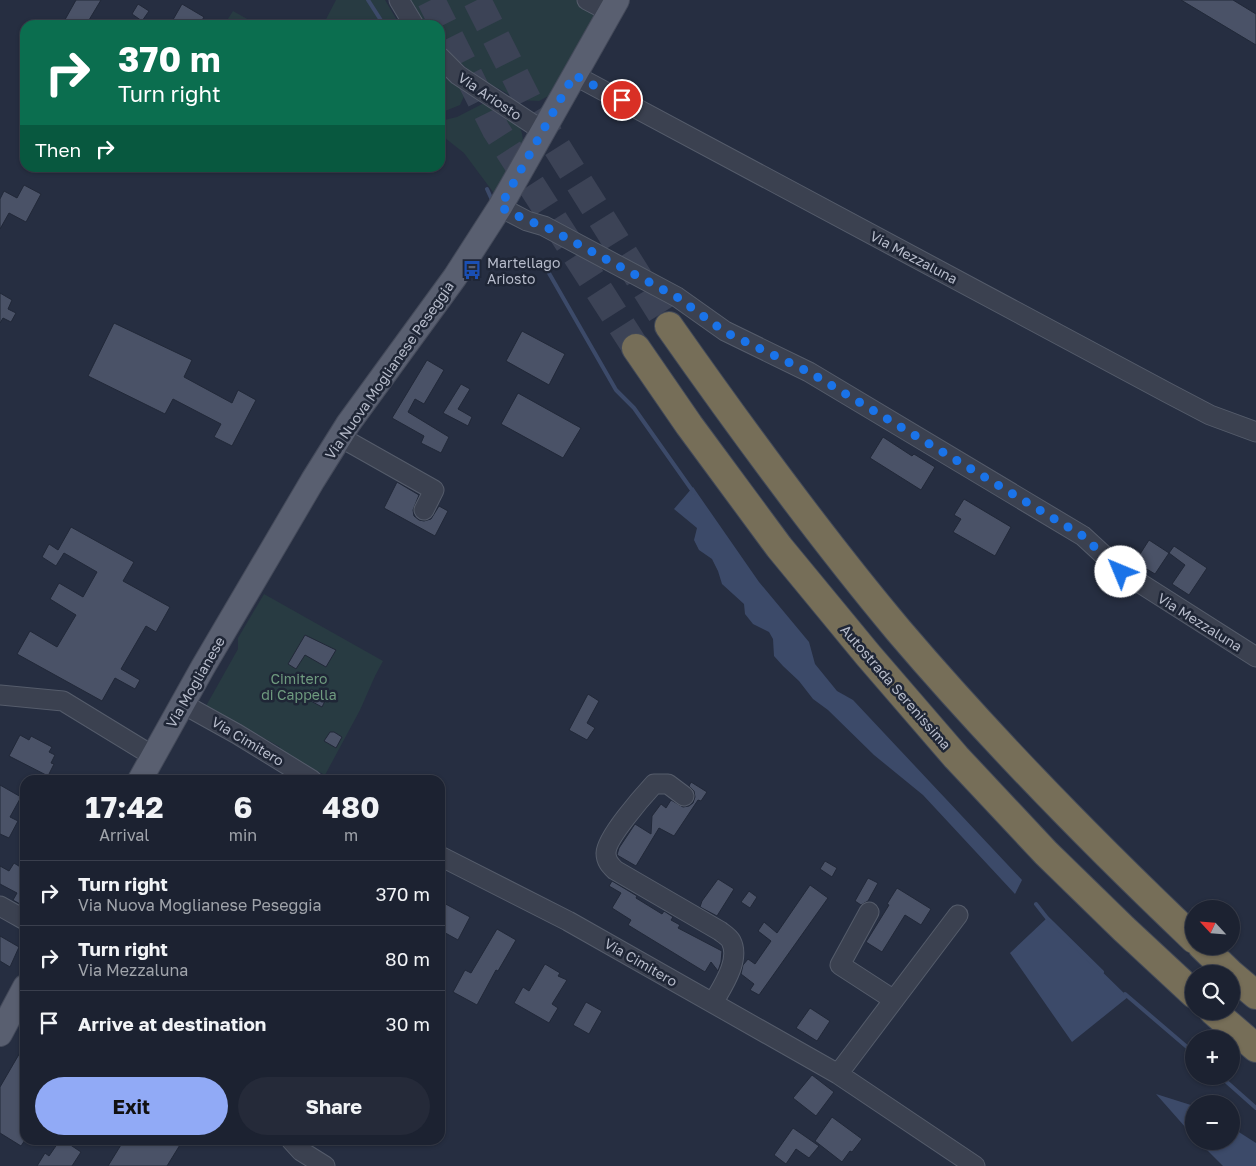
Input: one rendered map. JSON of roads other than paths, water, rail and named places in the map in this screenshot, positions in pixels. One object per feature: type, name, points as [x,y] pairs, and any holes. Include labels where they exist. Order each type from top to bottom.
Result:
[{"type":"highway","points":[[669,326],[814,525],[900,631],[989,732],[1073,821],[1185,930]]},
{"type":"highway","name":"Autostrada Serenissima","points":[[636,348],[689,425],[779,547],[874,662],[956,757],[1046,853],[1185,986]]},
{"type":"highway","points":[[1211,955],[1222,965]]},
{"type":"highway","points":[[1240,982],[1256,995]]},
{"type":"highway","points":[[1223,1020],[1256,1048]]},
{"type":"main road","name":"Via Nuova Moglianese Peseggia","points":[[252,585],[340,436],[455,277],[500,207],[614,6]]},
{"type":"main road","name":"Via Moglianese","points":[[143,775],[252,585]]},
{"type":"main road","points":[[0,1034],[20,996]]},
{"type":"street","points":[[399,0],[411,20]]},
{"type":"street","points":[[587,0],[614,6]]},
{"type":"street","name":"Via Ariosto","points":[[445,62],[458,75],[542,131]]},
{"type":"street","name":"Via Mezzaluna","points":[[574,75],[1210,415],[1256,432]]},
{"type":"street","name":"Via Mezzaluna","points":[[500,207],[528,221],[544,226],[677,297],[725,332],[809,372],[1083,536],[1121,572],[1256,657]]},
{"type":"street","points":[[340,436],[434,490],[424,510]]},
{"type":"street","points":[[0,695],[63,701],[153,756]]},
{"type":"street","name":"Via Cimitero","points":[[183,704],[304,775]]},
{"type":"street","points":[[684,796],[668,784],[654,784],[610,838],[606,852],[607,860],[614,870],[720,931],[731,940],[733,947],[730,973],[713,1003]]},
{"type":"street","name":"Via Cimitero","points":[[445,859],[568,921],[838,1074],[975,1166]]},
{"type":"street","points":[[0,906],[20,917]]},
{"type":"street","points":[[869,912],[840,964],[894,1000]]},
{"type":"street","points":[[838,1074],[958,915]]},
{"type":"street","points":[[296,1145],[301,1151],[325,1166]]},
{"type":"water","points":[[693,487],[759,582],[809,642],[815,664],[837,691],[853,700],[1022,880],[1015,894],[923,795],[874,755],[828,710],[813,699],[799,681],[774,656],[773,639],[769,632],[753,624],[745,614],[744,604],[722,584],[712,559],[699,550],[694,540],[697,528],[674,509]]},
{"type":"water","points":[[1047,918],[1128,997],[1072,1042],[1010,953]]},
{"type":"water","points":[[1156,1094],[1185,1103],[1185,1127]]},
{"type":"water","points":[[1240,1133],[1256,1143],[1256,1166],[1223,1166],[1207,1150],[1240,1150]]},
{"type":"waterway","points":[[368,0],[381,20]]},
{"type":"waterway","points":[[487,189],[492,200]]},
{"type":"waterway","points":[[542,261],[616,390],[634,408],[694,493]]},
{"type":"waterway","points":[[1036,904],[1047,918],[1102,972]]},
{"type":"waterway","points":[[1125,994],[1185,1045]]},
{"type":"waterway","points":[[1230,1085],[1256,1108]]},
{"type":"tunnel","points":[[431,0],[441,20]]},
{"type":"tunnel","points":[[477,0],[528,101],[669,326]]},
{"type":"tunnel","points":[[445,28],[496,130],[636,348]]},
{"type":"place","name":"Martellago Ariosto","points":[[472,270]]},
{"type":"park label","name":"Cimitero di Cappella","points":[[299,686]]}]
